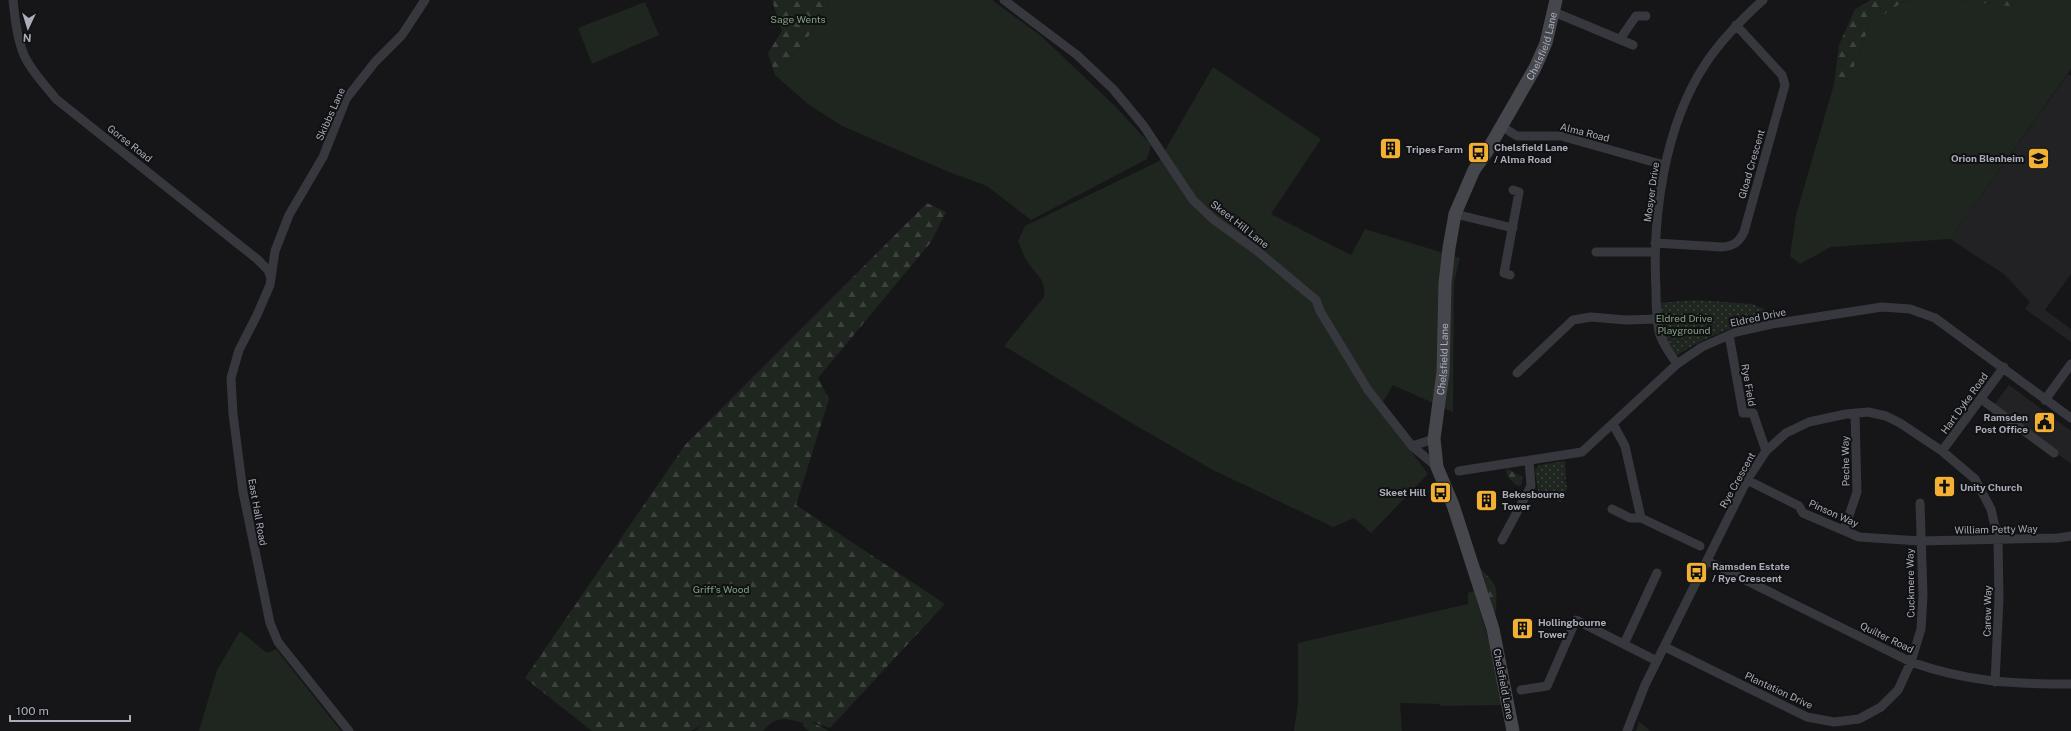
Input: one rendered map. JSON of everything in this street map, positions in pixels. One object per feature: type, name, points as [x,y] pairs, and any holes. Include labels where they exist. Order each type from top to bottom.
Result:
[{"type":"street","name":"Gorse Road","points":[[13,0],[15,24],[24,56],[35,73],[56,99],[260,262],[268,270],[271,278]]},
{"type":"street","name":"Skibbs Lane","points":[[271,278],[275,251],[289,215],[323,156],[346,99],[375,62],[402,35],[425,0]]},
{"type":"street","name":"Skeet Hill Lane","points":[[1004,0],[1077,55],[1113,89],[1147,131],[1193,200],[1213,219],[1256,250],[1316,300],[1320,311],[1368,390],[1412,446],[1437,467]]},
{"type":"street","name":"Mosyer Drive","points":[[1678,364],[1666,348],[1660,335],[1657,319],[1655,248],[1664,165],[1686,100],[1706,64],[1736,25],[1763,0]]},
{"type":"street","points":[[1555,6],[1633,45]]},
{"type":"street","name":"Chelsfield Lane","points":[[1513,731],[1492,628],[1455,512],[1437,467],[1434,439],[1443,372],[1445,284],[1455,214],[1474,170],[1535,68],[1546,44],[1555,6]]},
{"type":"street","points":[[1620,39],[1636,16],[1646,16]]},
{"type":"street","name":"Gload Crescent","points":[[1655,248],[1732,246],[1740,240],[1744,232],[1785,85],[1782,75],[1736,25]]},
{"type":"street","name":"Alma Road","points":[[1501,126],[1517,136],[1561,136],[1664,165]]},
{"type":"street","points":[[1510,275],[1504,273],[1519,192],[1513,190]]},
{"type":"street","points":[[1455,214],[1513,228]]},
{"type":"street","points":[[1596,252],[1655,248]]},
{"type":"street","points":[[260,262],[275,251]]},
{"type":"street","name":"East Hall Road","points":[[271,278],[257,315],[239,350],[231,378],[233,414],[242,492],[270,623],[278,642],[349,731]]},
{"type":"street","name":"Eldred Drive","points":[[1459,470],[1582,452],[1678,364],[1702,347],[1729,335],[1772,324],[1882,307],[1910,309],[1936,318],[2071,418]]},
{"type":"street","points":[[1517,373],[1573,320],[1591,317],[1626,320],[1657,319]]},
{"type":"street","name":"Rye Field","points":[[1729,335],[1742,413],[1753,413],[1766,451]]},
{"type":"street","points":[[2045,400],[2071,364]]},
{"type":"street","name":"Hart Dyke Road","points":[[1942,452],[2004,367]]},
{"type":"street","points":[[1981,399],[2054,453]]},
{"type":"street","name":"Rye Crescent","points":[[1627,731],[1640,697],[1657,661],[1747,480],[1766,451],[1782,436],[1804,424],[1855,413],[1874,413],[1894,420],[1942,452],[1975,479],[1991,509],[1998,540]]},
{"type":"street","name":"Peche Way","points":[[1844,530],[1857,492],[1855,413]]},
{"type":"street","points":[[1613,424],[1625,446],[1641,518]]},
{"type":"street","points":[[1412,446],[1434,439]]},
{"type":"street","points":[[1502,540],[1530,486],[1529,460]]},
{"type":"street","name":"Pinson Way","points":[[1747,480],[1799,506],[1803,513],[1859,536],[1920,541]]},
{"type":"street","name":"Cuckmere Way","points":[[1911,662],[1921,629],[1923,595],[1920,541],[1920,503]]},
{"type":"street","points":[[1612,510],[1630,518],[1641,518],[1700,546]]},
{"type":"street","name":"William Petty Way","points":[[1920,541],[1998,540],[2058,538],[2071,536]]},
{"type":"street","name":"Carew Way","points":[[1995,682],[1999,599],[1998,540]]},
{"type":"street","name":"Quilter Road","points":[[1707,561],[1911,662],[1960,677],[1995,682],[2071,684]]},
{"type":"street","points":[[1624,644],[1657,574]]},
{"type":"street","points":[[1521,690],[1547,686],[1576,620],[1657,661]]},
{"type":"street","name":"Plantation Drive","points":[[1664,647],[1807,717],[1834,722],[1859,719],[1881,707],[1898,690],[1911,662]]},
{"type":"shaded area","name":"Orion Blenheim","points":[[2068,74],[2071,76],[2071,274],[2045,310],[2071,329],[2071,342],[2025,309],[2030,302],[2004,274],[1950,239]]},
{"type":"shaded area","points":[[2009,385],[2071,431],[2071,464],[1993,406]]},
{"type":"green space","name":"Sage Wents","points":[[772,0],[829,0],[812,31],[791,58],[775,75],[768,53],[782,31]]},
{"type":"green space","points":[[829,0],[992,0],[1040,35],[1115,106],[1151,145],[1147,159],[1031,220],[987,186],[949,172],[842,126],[808,104],[775,75],[791,58],[812,31]]},
{"type":"green space","points":[[1871,0],[1910,0],[1904,1],[1870,24],[1849,79],[1834,84],[1839,45],[1855,9]]},
{"type":"green space","points":[[1957,0],[2002,5],[2026,4],[2029,0],[2071,0],[2071,69],[1950,239],[1831,247],[1800,264],[1790,256],[1796,215],[1834,84],[1849,79],[1870,24],[1904,1]]},
{"type":"green space","points":[[1957,0],[2029,0],[2026,4],[2018,7]]},
{"type":"green space","points":[[645,2],[659,35],[592,64],[578,28]]},
{"type":"green space","points":[[1213,67],[1321,139],[1271,214],[1351,255],[1365,229],[1460,258],[1454,283],[1453,412],[1393,385],[1383,402],[1381,411],[1428,474],[1371,533],[1354,518],[1333,527],[1213,470],[1128,421],[1004,346],[1044,297],[1042,281],[1030,266],[1018,241],[1025,226],[1159,161]]},
{"type":"green space","name":"Griff's Wood","points":[[927,203],[946,212],[931,242],[818,378],[829,399],[796,505],[945,604],[830,728],[810,721],[829,731],[809,731],[803,726],[803,723],[786,719],[772,723],[763,731],[695,731],[702,725],[691,731],[592,731],[525,678],[685,445]]},
{"type":"green space","name":"Eldred Drive Playground","points":[[1696,300],[1752,304],[1764,309],[1767,318],[1720,333],[1698,343],[1676,356],[1661,331],[1658,303]]},
{"type":"green space","points":[[1565,461],[1566,479],[1563,481],[1566,481],[1567,489],[1561,502],[1538,491],[1535,470],[1539,465]]},
{"type":"green space","points":[[1508,469],[1523,477],[1521,485],[1518,486],[1510,480],[1506,471]]},
{"type":"green space","points":[[1479,567],[1494,584],[1497,597],[1495,622]]},
{"type":"green space","points":[[1474,591],[1494,659],[1502,705],[1441,706],[1440,704],[1400,703],[1402,731],[1294,731],[1298,703],[1298,643],[1468,604],[1468,593]]},
{"type":"green space","points":[[240,631],[267,653],[276,649],[341,731],[199,731],[217,670]]},
{"type":"green space","points":[[1639,721],[1650,731],[1636,731]]},
{"type":"place","name":"Tripes Farm","points":[[1390,149]]},
{"type":"place","name":"Chelsfield Lane / Alma Road","points":[[1478,153]]},
{"type":"place","name":"Orion Blenheim","points":[[2039,158]]},
{"type":"place","name":"Ramsden Post Office","points":[[2044,423]]},
{"type":"place","name":"Unity Church","points":[[1944,487]]},
{"type":"place","name":"Skeet Hill","points":[[1441,492]]},
{"type":"place","name":"Bekesbourne Tower","points":[[1487,500]]},
{"type":"place","name":"Ramsden Estate / Rye Crescent","points":[[1697,572]]},
{"type":"place","name":"Hollingbourne Tower","points":[[1522,628]]}]
